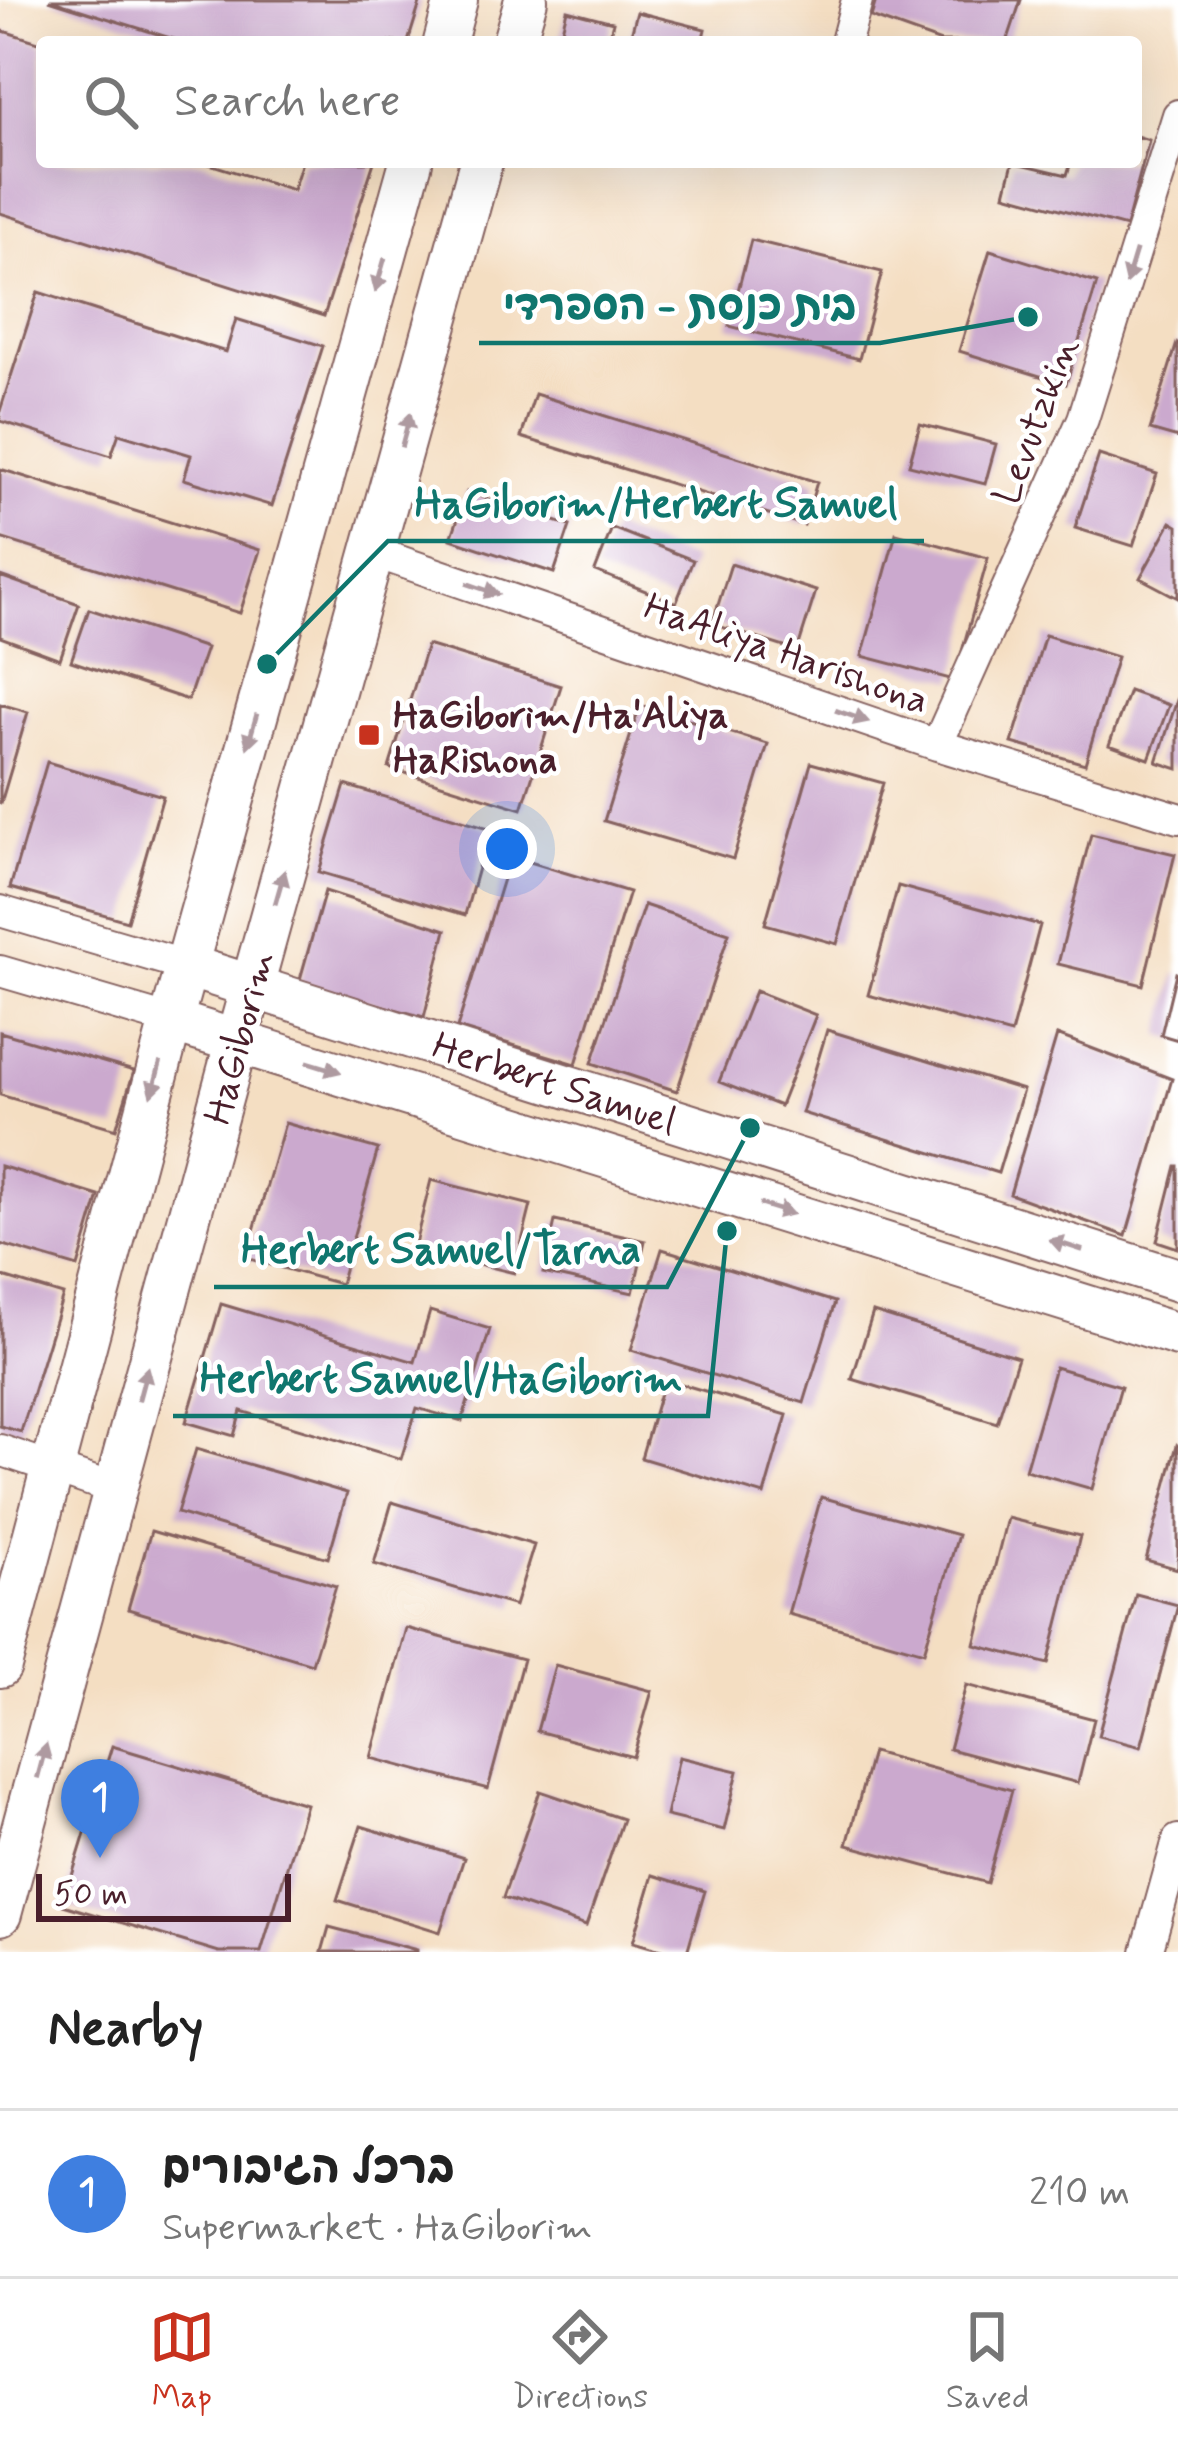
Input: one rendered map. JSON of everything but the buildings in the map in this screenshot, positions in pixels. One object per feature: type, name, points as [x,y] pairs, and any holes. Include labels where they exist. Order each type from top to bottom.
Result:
[{"type":"street","points":[[447,36],[456,0]]},
{"type":"street","points":[[516,36],[526,0]]},
{"type":"street","points":[[848,36],[857,0]]},
{"type":"street","name":"Levutzkin","points":[[937,745],[1083,419],[1178,115]]},
{"type":"street","name":"HaGiborim","points":[[0,1666],[187,966],[409,168]]},
{"type":"street","name":"HaGiborim","points":[[0,1914],[479,168]]},
{"type":"street","name":"HaAliya Harishona","points":[[373,552],[937,745],[1178,818]]},
{"type":"street","name":"Herbert Samuel","points":[[0,911],[252,986],[1178,1280]]},
{"type":"street","name":"Herbert Samuel","points":[[0,971],[237,1040],[1178,1335]]},
{"type":"street","points":[[0,1450],[115,1489]]},
{"type":"street","points":[[1147,1952],[1178,1840]]},
{"type":"place","name":"בית כנסת - הספרדי","points":[[1028,317]]},
{"type":"place","name":"HaGiborim/Herbert Samuel","points":[[267,664]]},
{"type":"place","name":"HaGiborim/Ha'Aliya HaRishona","points":[[369,735]]},
{"type":"place","name":"Herbert Samuel/Tarna","points":[[750,1128]]},
{"type":"place","name":"Herbert Samuel/HaGiborim","points":[[727,1231]]},
{"type":"place","name":"ברכל הגיבורים","points":[[100,1858]]}]
